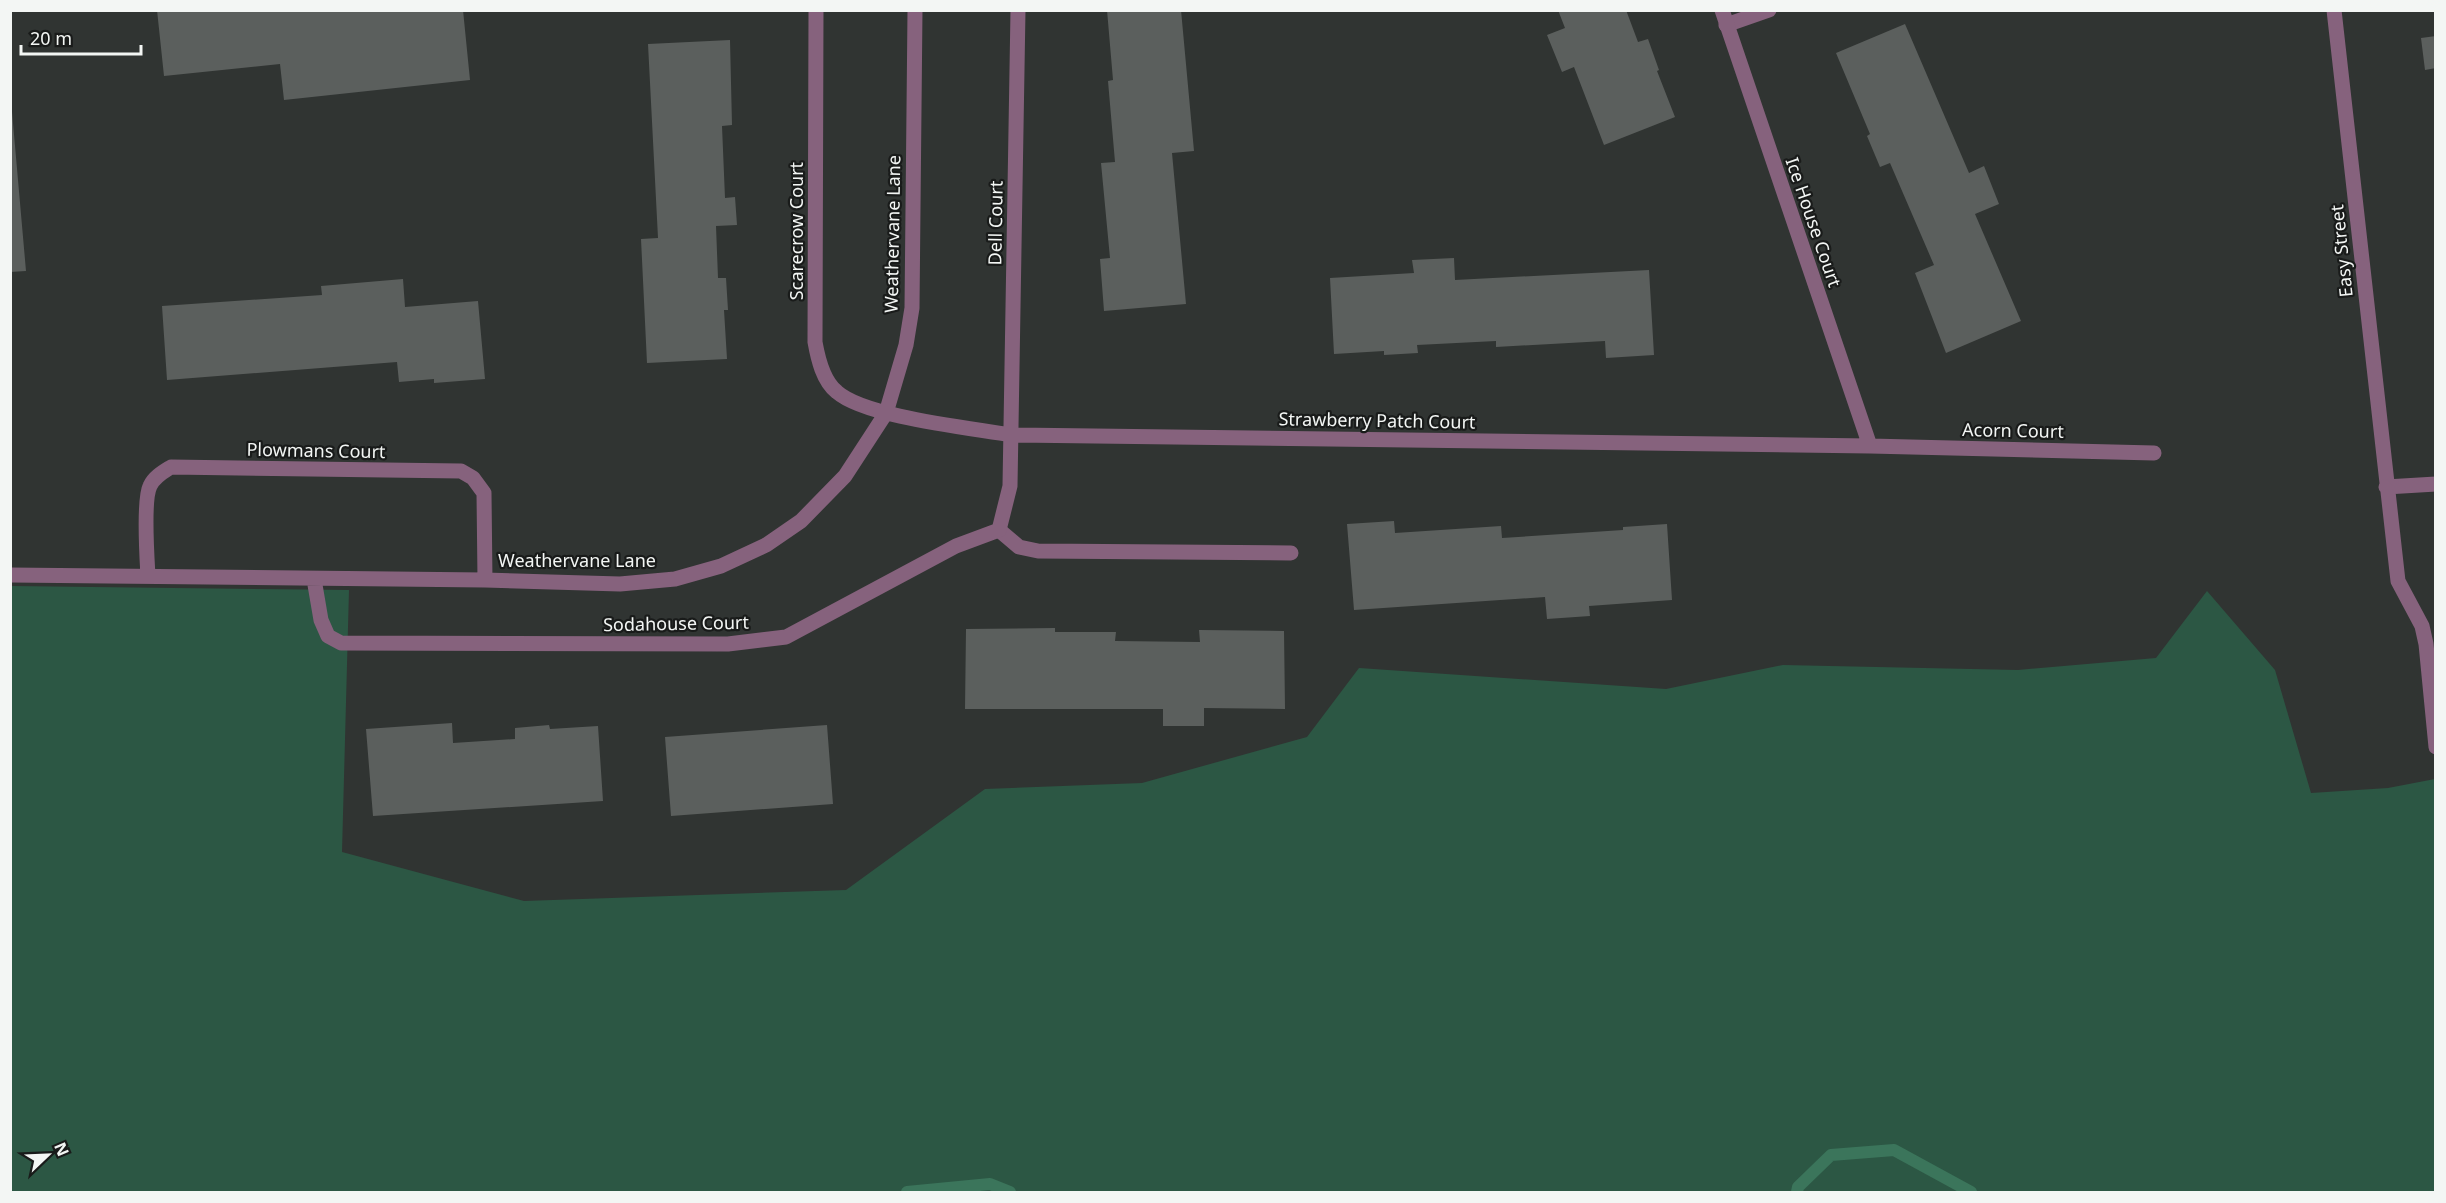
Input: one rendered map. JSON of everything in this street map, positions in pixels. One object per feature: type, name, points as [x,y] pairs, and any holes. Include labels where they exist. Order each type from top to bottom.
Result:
[{"type":"street","name":"Scarecrow Court","points":[[816,10],[815,342],[819,366],[836,392],[857,404],[886,413]]},
{"type":"street","name":"Weathervane Lane","points":[[10,575],[485,580],[620,584],[675,579],[722,566],[766,545],[801,521],[845,476],[886,413],[906,345],[912,308],[915,10]]},
{"type":"street","name":"Dell Court","points":[[1011,435],[1017,10]]},
{"type":"street","points":[[1724,17],[1769,10]]},
{"type":"street","name":"Easy Street","points":[[2334,10],[2398,581],[2422,626],[2426,644],[2436,747]]},
{"type":"street","name":"Ice House Court","points":[[1724,17],[1870,446]]},
{"type":"street","name":"Strawberry Patch Court","points":[[886,413],[1011,435],[1870,446]]},
{"type":"street","points":[[1011,435],[1010,486],[999,530],[1018,547],[1038,551],[1291,553]]},
{"type":"street","name":"Acorn Court","points":[[1870,446],[2154,453]]},
{"type":"street","name":"Plowmans Court","points":[[148,576],[146,536],[149,487],[156,477],[171,467],[461,471],[473,478],[484,493],[485,580]]},
{"type":"street","points":[[2386,487],[2436,484]]},
{"type":"street","name":"Sodahouse Court","points":[[314,579],[321,620],[328,636],[341,643],[728,644],[786,637],[956,546],[999,530]]},
{"type":"green space","points":[[11,586],[349,590],[342,852],[524,901],[846,890],[985,789],[1142,783],[1307,737],[1359,668],[1666,689],[1783,665],[2018,670],[2156,658],[2207,591],[2275,670],[2311,793],[2388,788],[2435,779],[2435,1192],[11,1192]]},
{"type":"building","points":[[157,10],[463,10],[470,80],[284,100],[280,64],[164,76]]},
{"type":"building","points":[[1107,10],[1181,10],[1194,151],[1172,153],[1186,304],[1104,311],[1100,259],[1110,258],[1101,163],[1115,162],[1108,81],[1113,80]]},
{"type":"building","points":[[1558,10],[1626,10],[1638,42],[1648,39],[1659,70],[1657,71],[1675,117],[1604,145],[1574,67],[1562,72],[1547,35],[1565,28]]},
{"type":"building","points":[[1905,24],[1969,173],[1984,166],[1999,204],[1975,214],[2021,321],[1946,353],[1915,273],[1934,265],[1890,163],[1880,167],[1867,136],[1870,134],[1836,53]]},
{"type":"building","points":[[2436,36],[2436,68],[2425,70],[2421,38]]},
{"type":"building","points":[[730,40],[732,125],[722,126],[725,198],[735,197],[737,225],[716,226],[718,278],[726,278],[728,310],[724,310],[727,359],[647,363],[641,239],[658,238],[648,44]]},
{"type":"building","points":[[10,89],[26,271],[10,272]]},
{"type":"building","points":[[1454,258],[1455,280],[1649,270],[1654,355],[1606,358],[1605,341],[1496,347],[1496,341],[1417,345],[1418,353],[1384,355],[1384,351],[1334,354],[1330,278],[1414,273],[1412,260]]},
{"type":"building","points":[[403,279],[405,307],[478,301],[485,379],[434,383],[434,379],[399,382],[397,362],[167,380],[162,306],[322,295],[321,286]]},
{"type":"building","points":[[1394,521],[1395,533],[1501,526],[1502,538],[1623,530],[1623,527],[1667,524],[1672,600],[1589,606],[1590,616],[1547,619],[1545,597],[1354,610],[1347,524]]},
{"type":"building","points":[[1055,628],[1055,632],[1116,632],[1115,641],[1200,642],[1199,630],[1284,631],[1285,709],[1204,708],[1204,726],[1163,726],[1163,709],[965,709],[966,629]]},
{"type":"building","points":[[452,723],[453,743],[515,739],[515,728],[549,725],[550,729],[598,726],[603,801],[373,816],[366,729]]},
{"type":"building","points":[[827,725],[833,804],[671,816],[665,737]]},
{"type":"waterway","points":[[1797,1192],[1798,1187],[1831,1155],[1894,1150],[1971,1192]]},
{"type":"waterway","points":[[907,1192],[990,1184],[1010,1192]]}]
